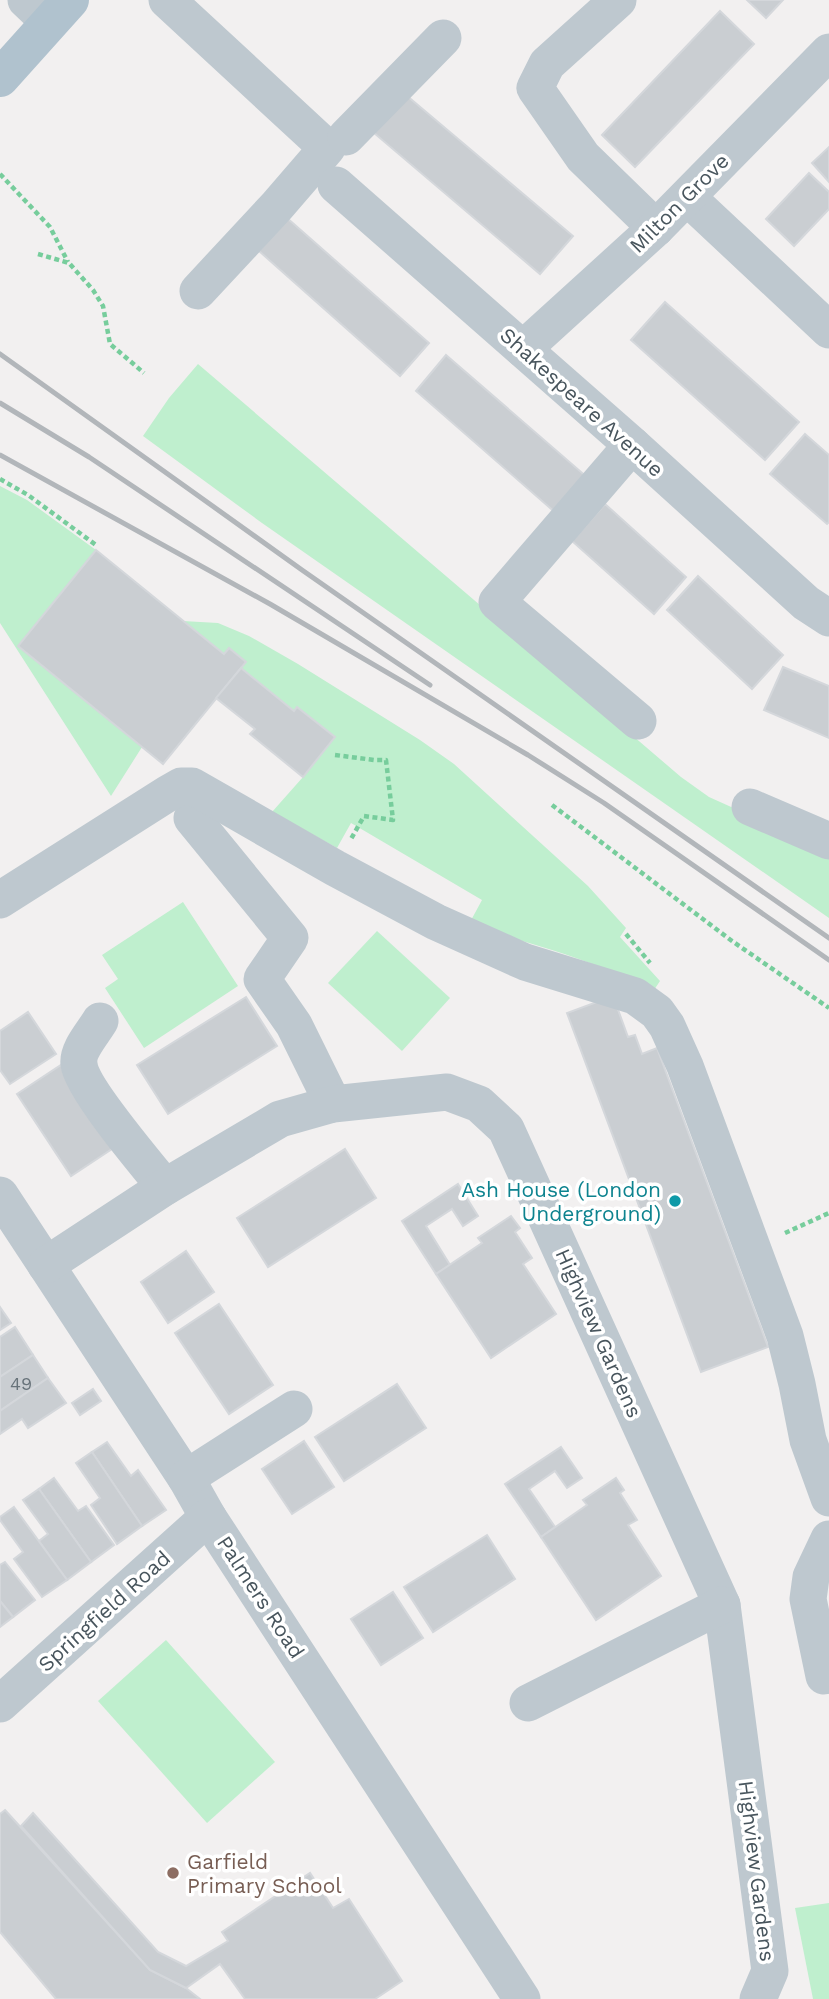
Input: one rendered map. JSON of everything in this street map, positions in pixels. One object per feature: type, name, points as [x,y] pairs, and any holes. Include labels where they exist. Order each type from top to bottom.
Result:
[{"type":"main road","points":[[0,78],[49,7]]},
{"type":"street","points":[[167,0],[327,148],[198,291]]},
{"type":"street","points":[[618,0],[547,64],[536,88],[583,157],[656,228]]},
{"type":"street","points":[[346,137],[443,38]]},
{"type":"street","name":"Milton Grove","points":[[523,349],[656,228],[829,51]]},
{"type":"street","name":"Shakespeare Avenue","points":[[336,185],[632,445],[806,603],[829,618]]},
{"type":"street","points":[[687,197],[829,330]]},
{"type":"street","points":[[632,445],[497,602],[638,722]]},
{"type":"street","points":[[0,900],[181,786],[192,786],[436,922],[525,962],[635,996],[657,1012],[667,1026],[685,1066],[785,1336],[808,1440],[829,1498]]},
{"type":"street","points":[[750,807],[829,841]]},
{"type":"street","points":[[192,818],[290,938],[262,979],[295,1025],[334,1104]]},
{"type":"street","points":[[100,1021],[80,1053],[79,1064],[83,1075],[97,1099],[165,1187]]},
{"type":"street","name":"Highview Gardens","points":[[46,1265],[165,1187],[280,1119],[334,1104],[447,1092],[479,1104],[506,1129],[722,1605],[770,1971],[758,1999]]},
{"type":"street","name":"Palmers Road","points":[[0,1195],[186,1478],[208,1517],[511,1995]]},
{"type":"street","points":[[186,1478],[294,1409]]},
{"type":"street","name":"Springfield Road","points":[[0,1704],[208,1517]]},
{"type":"street","points":[[824,1676],[808,1599],[811,1577],[829,1539]]},
{"type":"street","points":[[528,1703],[722,1605]]},
{"type":"path","points":[[0,174],[50,226],[69,263],[93,290],[103,306],[110,344],[144,373]]},
{"type":"path","points":[[38,254],[69,263]]},
{"type":"path","points":[[0,479],[28,495],[96,545]]},
{"type":"path","points":[[335,755],[386,760],[393,820],[364,816],[335,868]]},
{"type":"path","points":[[552,805],[732,941],[829,1008]]},
{"type":"path","points":[[775,1238],[829,1213]]},
{"type":"green space","points":[[198,364],[681,777],[709,797],[829,851],[829,918],[262,523],[143,436],[169,398]]},
{"type":"green space","points":[[0,486],[27,500],[96,550],[18,646],[142,747],[111,796],[0,623]]},
{"type":"green space","points":[[183,621],[218,623],[249,636],[420,740],[454,764],[588,886],[626,928],[620,937],[660,981],[654,990],[578,959],[469,924],[482,900],[351,823],[337,848],[272,812],[303,777],[294,711]]},
{"type":"green space","points":[[183,902],[238,986],[144,1048],[105,988],[118,979],[102,955]]},
{"type":"green space","points":[[377,931],[450,998],[402,1051],[328,983]]},
{"type":"green space","points":[[166,1640],[275,1762],[207,1823],[98,1701]]},
{"type":"green space","points":[[829,1903],[829,1999],[813,1999],[795,1908]]},
{"type":"building","points":[[747,0],[783,0],[766,18]]},
{"type":"building","points":[[720,11],[754,44],[635,167],[602,135]]},
{"type":"building","points":[[406,95],[573,236],[540,274],[374,133]]},
{"type":"building","points":[[829,147],[829,182],[812,163]]},
{"type":"building","points":[[809,173],[829,192],[829,209],[794,246],[766,219]]},
{"type":"building","points":[[287,218],[429,343],[400,376],[259,251]]},
{"type":"building","points":[[665,302],[799,422],[765,460],[631,340]]},
{"type":"building","points":[[446,355],[588,478],[557,514],[416,391]]},
{"type":"building","points":[[805,434],[829,455],[827,524],[770,474]]},
{"type":"building","points":[[605,504],[686,577],[654,614],[572,541]]},
{"type":"building","points":[[96,550],[224,654],[229,648],[246,662],[163,764],[18,646]]},
{"type":"building","points":[[698,576],[783,655],[752,689],[667,610]]},
{"type":"building","points":[[783,667],[829,686],[829,738],[764,710]]},
{"type":"building","points":[[241,668],[294,711],[297,707],[335,737],[303,777],[250,734],[255,729],[216,698]]},
{"type":"building","name":"Ash House (London Underground)","points":[[613,996],[628,1037],[635,1035],[642,1054],[657,1048],[768,1347],[701,1372],[567,1013]]},
{"type":"building","points":[[246,997],[277,1046],[168,1114],[137,1065]]},
{"type":"building","points":[[28,1012],[56,1054],[10,1084],[0,1070],[0,1031]]},
{"type":"building","points":[[61,1065],[115,1147],[71,1176],[17,1094]]},
{"type":"building","points":[[345,1149],[376,1198],[268,1267],[237,1218]]},
{"type":"building","points":[[458,1184],[478,1216],[463,1226],[452,1209],[426,1226],[450,1265],[436,1274],[402,1221]]},
{"type":"building","points":[[511,1216],[520,1228],[515,1232],[532,1258],[523,1264],[556,1314],[491,1358],[436,1274],[482,1243],[478,1238]]},
{"type":"building","points":[[186,1251],[214,1292],[168,1323],[141,1282]]},
{"type":"building","points":[[219,1304],[273,1385],[229,1414],[175,1333]]},
{"type":"building","points":[[0,1307],[11,1323],[0,1330]]},
{"type":"building","points":[[15,1327],[33,1355],[0,1377],[0,1337]]},
{"type":"building","points":[[33,1355],[48,1378],[0,1411],[0,1377]]},
{"type":"building","points":[[48,1378],[66,1403],[28,1428],[22,1419],[0,1434],[0,1411]]},
{"type":"building","points":[[397,1384],[426,1428],[344,1481],[315,1437]]},
{"type":"building","points":[[93,1389],[101,1401],[80,1415],[72,1403]]},
{"type":"building","points":[[304,1441],[334,1487],[292,1514],[262,1469]]},
{"type":"building","points":[[107,1442],[131,1476],[138,1470],[166,1510],[142,1526],[92,1452]]},
{"type":"building","points":[[561,1447],[582,1478],[567,1488],[555,1471],[529,1489],[555,1527],[541,1537],[505,1484]]},
{"type":"building","points":[[92,1452],[142,1526],[117,1544],[91,1505],[100,1498],[76,1463]]},
{"type":"building","points":[[54,1478],[78,1511],[86,1506],[114,1545],[91,1562],[39,1489]]},
{"type":"building","points":[[616,1478],[624,1490],[620,1493],[637,1520],[628,1525],[661,1576],[596,1620],[541,1537],[587,1505],[583,1500]]},
{"type":"building","points":[[39,1489],[91,1562],[67,1580],[39,1541],[48,1534],[23,1500]]},
{"type":"building","points":[[14,1507],[67,1580],[42,1597],[14,1559],[23,1552],[0,1520],[0,1517]]},
{"type":"building","points":[[487,1535],[515,1579],[433,1632],[404,1587]]},
{"type":"building","points":[[5,1562],[35,1600],[13,1617],[0,1601],[0,1565]]},
{"type":"building","points":[[393,1592],[423,1638],[381,1665],[351,1619]]},
{"type":"building","points":[[0,1601],[13,1617],[0,1627]]},
{"type":"building","points":[[5,1810],[150,1970],[186,1988],[200,1999],[56,1999],[0,1932],[0,1814]]},
{"type":"building","points":[[33,1813],[158,1952],[186,1966],[228,1941],[222,1932],[310,1873],[333,1908],[349,1899],[402,1981],[375,1999],[245,1999],[220,1964],[186,1988],[150,1970],[21,1826]]},
{"type":"railway","points":[[0,354],[302,570],[829,938]]},
{"type":"railway","points":[[0,403],[89,457],[430,685]]},
{"type":"railway","points":[[0,455],[270,604],[528,755],[604,803],[829,960]]},
{"type":"place","name":"Ash House (London Underground)","points":[[675,1201]]},
{"type":"place","name":"Garfield Primary School","points":[[173,1873]]}]
